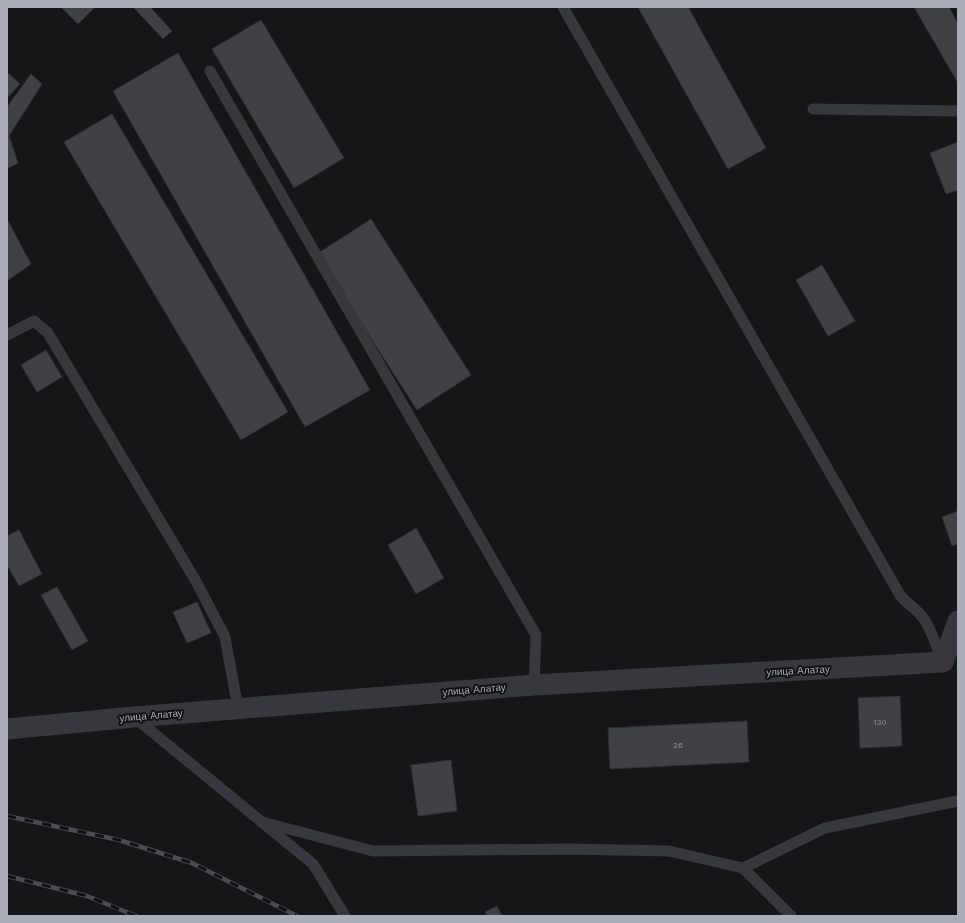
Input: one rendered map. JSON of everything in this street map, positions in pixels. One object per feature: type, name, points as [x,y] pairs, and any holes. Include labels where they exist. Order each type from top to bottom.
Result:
[{"type":"street","points":[[950,663],[958,621]]},
{"type":"street","name":"улица Алатау","points":[[7,729],[238,708],[534,685],[950,663]]},
{"type":"lane","points":[[563,7],[900,595],[907,604],[917,610],[924,619],[950,663]]},
{"type":"lane","points":[[210,70],[536,635],[534,685]]},
{"type":"lane","points":[[813,109],[958,111]]},
{"type":"lane","points":[[7,335],[34,321],[48,333],[196,583],[225,637],[238,708]]},
{"type":"lane","points":[[134,717],[313,864],[345,916]]},
{"type":"lane","points":[[743,868],[825,828],[958,801]]},
{"type":"lane","points":[[262,822],[373,851],[570,849],[669,851],[743,868],[791,916]]},
{"type":"building","points":[[61,7],[95,7],[78,24]]},
{"type":"building","points":[[133,7],[150,7],[172,31],[163,39]]},
{"type":"building","points":[[638,7],[688,7],[766,148],[728,169]]},
{"type":"building","points":[[914,7],[949,7],[958,24],[958,83]]},
{"type":"building","points":[[261,20],[344,158],[294,188],[212,49]]},
{"type":"building","points":[[178,53],[370,390],[305,427],[113,91]]},
{"type":"building","points":[[7,72],[20,84],[7,98]]},
{"type":"building","points":[[31,74],[42,84],[9,136],[18,163],[7,169],[7,107]]},
{"type":"building","points":[[112,114],[288,412],[241,440],[64,142]]},
{"type":"building","points":[[958,142],[958,190],[946,194],[930,153]]},
{"type":"building","points":[[7,219],[31,264],[7,281]]},
{"type":"building","points":[[371,219],[471,375],[417,410],[317,254]]},
{"type":"building","points":[[822,265],[855,321],[828,336],[796,280]]},
{"type":"building","points":[[46,350],[62,377],[37,392],[21,365]]},
{"type":"building","points":[[958,511],[958,544],[952,546],[942,517]]},
{"type":"building","points":[[416,528],[444,578],[416,594],[388,545]]},
{"type":"building","points":[[19,530],[42,574],[19,586],[7,565],[7,536]]},
{"type":"building","points":[[57,587],[88,641],[72,650],[41,595]]},
{"type":"building","points":[[197,602],[211,633],[187,643],[173,612]]},
{"type":"building","points":[[900,696],[902,746],[860,748],[858,698]]},
{"type":"building","points":[[747,721],[749,762],[610,769],[608,728]]},
{"type":"building","points":[[451,760],[457,811],[418,816],[411,765]]},
{"type":"building","points":[[497,906],[502,916],[487,916],[485,912]]},
{"type":"railway","points":[[7,816],[119,840],[192,863],[297,916]]},
{"type":"railway","points":[[7,876],[87,896],[136,916]]}]
